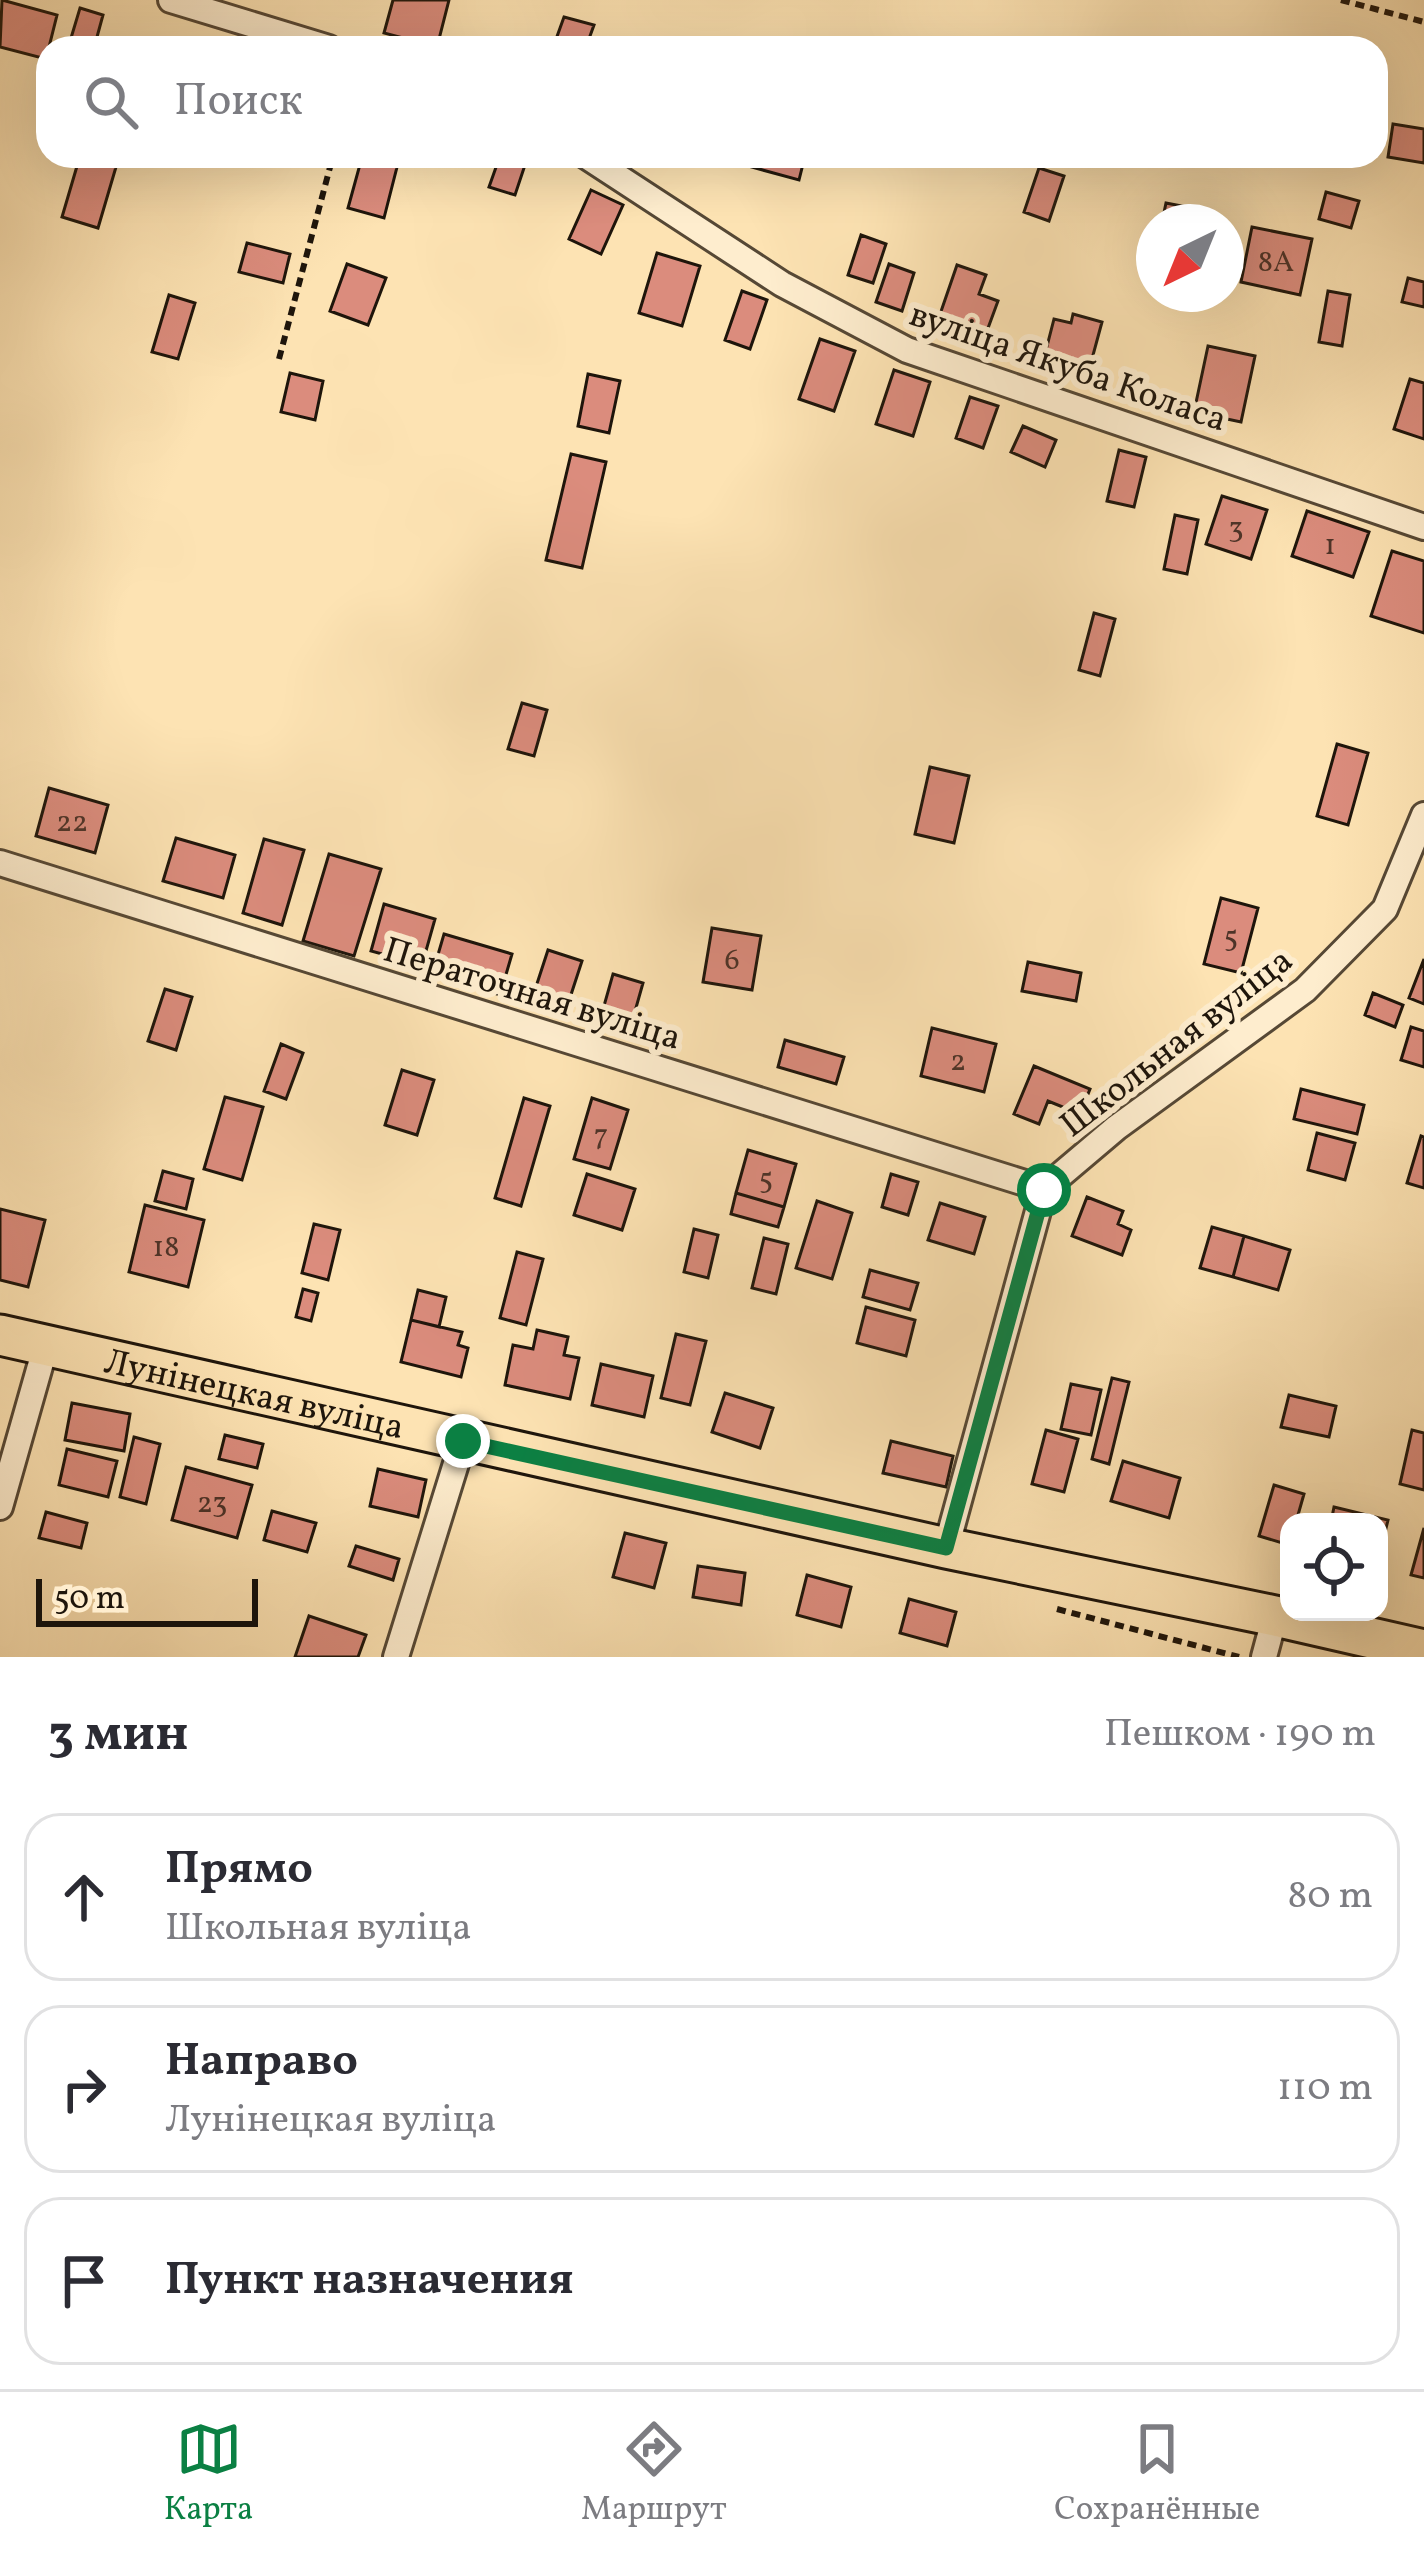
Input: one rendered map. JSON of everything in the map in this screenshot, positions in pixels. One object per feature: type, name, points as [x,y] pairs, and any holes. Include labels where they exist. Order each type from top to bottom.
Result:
[{"type":"main road","name":"Лунінецкая вуліца","points":[[0,1335],[946,1548],[1424,1650]]},
{"type":"street","points":[[171,0],[290,36]]},
{"type":"street","name":"вуліца Якуба Коласа","points":[[604,168],[782,284],[907,350],[1424,527]]},
{"type":"street","name":"Школьная вуліца","points":[[1044,1190],[1116,1128],[1305,990],[1385,909],[1424,814]]},
{"type":"street","name":"Ператочная вуліца","points":[[0,863],[1044,1190]]},
{"type":"street","points":[[946,1548],[1044,1190]]},
{"type":"street","points":[[0,1507],[46,1345]]},
{"type":"street","points":[[396,1657],[463,1441]]},
{"type":"street","points":[[1264,1657],[1275,1616]]},
{"type":"path","points":[[1341,0],[1424,22]]},
{"type":"path","points":[[279,359],[330,168]]},
{"type":"path","points":[[1039,1604],[1239,1657]]},
{"type":"building","points":[[2,0],[57,15],[52,36],[36,36],[36,56],[0,47]]},
{"type":"building","points":[[393,0],[449,0],[440,36],[384,33]]},
{"type":"building","points":[[80,8],[103,15],[97,36],[72,36]]},
{"type":"building","points":[[564,17],[594,25],[590,36],[557,36]]},
{"type":"building","points":[[1393,124],[1424,129],[1424,163],[1388,157]]},
{"type":"building","points":[[76,168],[116,168],[98,228],[62,217]]},
{"type":"building","points":[[359,168],[397,168],[384,218],[348,208]]},
{"type":"building","points":[[496,168],[524,168],[515,195],[489,187]]},
{"type":"building","points":[[755,168],[802,168],[799,180]]},
{"type":"building","points":[[1039,168],[1064,176],[1049,221],[1024,212]]},
{"type":"building","points":[[591,190],[623,205],[601,254],[569,239]]},
{"type":"building","points":[[1326,192],[1359,201],[1351,228],[1319,219]]},
{"type":"building","points":[[1252,227],[1312,239],[1300,295],[1244,283]]},
{"type":"building","points":[[861,235],[886,244],[873,283],[848,275]]},
{"type":"building","points":[[247,243],[290,254],[283,283],[239,272]]},
{"type":"building","points":[[657,253],[700,266],[682,326],[639,313]]},
{"type":"building","points":[[347,264],[386,278],[368,325],[330,311]]},
{"type":"building","points":[[889,264],[914,273],[902,311],[876,302]]},
{"type":"building","points":[[957,265],[986,275],[979,294],[998,301],[984,339],[937,323]]},
{"type":"building","points":[[1408,278],[1424,282],[1424,307],[1402,302]]},
{"type":"building","points":[[742,291],[767,300],[750,349],[725,340]]},
{"type":"building","points":[[1328,291],[1350,295],[1342,346],[1319,342]]},
{"type":"building","points":[[169,295],[195,303],[178,359],[152,352]]},
{"type":"building","points":[[1073,314],[1102,322],[1089,370],[1044,358],[1054,319],[1071,323]]},
{"type":"building","points":[[820,339],[855,351],[834,411],[799,399]]},
{"type":"building","points":[[1208,346],[1255,356],[1241,422],[1194,412]]},
{"type":"building","points":[[894,370],[930,382],[913,436],[876,424]]},
{"type":"building","points":[[290,373],[323,381],[315,420],[281,412]]},
{"type":"building","points":[[588,374],[620,381],[609,433],[578,426]]},
{"type":"building","points":[[1410,379],[1424,383],[1424,439],[1394,429]]},
{"type":"building","points":[[970,397],[998,406],[983,448],[956,438]]},
{"type":"building","points":[[1023,426],[1056,440],[1045,467],[1011,452]]},
{"type":"building","points":[[1119,450],[1146,457],[1134,507],[1107,501]]},
{"type":"building","points":[[571,454],[606,462],[582,568],[546,560]]},
{"type":"building","points":[[1222,496],[1267,510],[1251,559],[1206,544]]},
{"type":"building","points":[[1307,511],[1369,532],[1353,577],[1292,556]]},
{"type":"building","points":[[1175,515],[1198,520],[1187,574],[1164,569]]},
{"type":"building","points":[[1392,551],[1424,561],[1424,633],[1371,616]]},
{"type":"building","points":[[1094,613],[1115,619],[1100,676],[1079,670]]},
{"type":"building","points":[[522,703],[547,710],[534,756],[508,749]]},
{"type":"building","points":[[1337,744],[1368,753],[1348,825],[1317,816]]},
{"type":"building","points":[[930,767],[969,776],[954,843],[915,834]]},
{"type":"building","points":[[49,788],[108,805],[95,853],[36,836]]},
{"type":"building","points":[[176,838],[235,855],[223,898],[163,881]]},
{"type":"building","points":[[264,839],[304,850],[282,925],[243,913]]},
{"type":"building","points":[[329,854],[381,869],[354,956],[303,941]]},
{"type":"building","points":[[1221,898],[1258,908],[1241,973],[1204,964]]},
{"type":"building","points":[[384,904],[435,919],[422,965],[371,951]]},
{"type":"building","points":[[712,928],[761,936],[752,990],[703,982]]},
{"type":"building","points":[[444,934],[512,954],[500,995],[432,975]]},
{"type":"building","points":[[548,950],[582,961],[565,1013],[531,1002]]},
{"type":"building","points":[[1424,959],[1424,1004],[1409,998]]},
{"type":"building","points":[[1028,962],[1081,973],[1076,1001],[1022,991]]},
{"type":"building","points":[[613,974],[643,983],[630,1029],[600,1020]]},
{"type":"building","points":[[165,989],[192,997],[176,1050],[148,1041]]},
{"type":"building","points":[[1373,993],[1403,1005],[1395,1027],[1365,1015]]},
{"type":"building","points":[[1411,1027],[1424,1031],[1424,1067],[1401,1060]]},
{"type":"building","points":[[932,1028],[996,1044],[984,1092],[921,1076]]},
{"type":"building","points":[[785,1040],[844,1057],[836,1084],[778,1067]]},
{"type":"building","points":[[281,1044],[303,1053],[286,1099],[264,1091]]},
{"type":"building","points":[[1034,1066],[1090,1089],[1080,1114],[1048,1101],[1039,1124],[1014,1114]]},
{"type":"building","points":[[402,1070],[434,1080],[417,1135],[385,1125]]},
{"type":"building","points":[[1301,1089],[1364,1105],[1357,1134],[1294,1119]]},
{"type":"building","points":[[225,1097],[263,1107],[242,1180],[204,1169]]},
{"type":"building","points":[[524,1098],[550,1106],[521,1206],[495,1198]]},
{"type":"building","points":[[592,1098],[628,1110],[610,1169],[574,1159]]},
{"type":"building","points":[[1317,1133],[1355,1143],[1345,1180],[1308,1170]]},
{"type":"building","points":[[1424,1137],[1424,1188],[1407,1183]]},
{"type":"building","points":[[748,1150],[796,1164],[784,1207],[736,1193]]},
{"type":"building","points":[[163,1171],[193,1179],[186,1209],[155,1201]]},
{"type":"building","points":[[587,1174],[635,1189],[622,1230],[574,1215]]},
{"type":"building","points":[[891,1174],[918,1182],[908,1215],[882,1207]]},
{"type":"building","points":[[736,1193],[784,1207],[778,1227],[731,1214]]},
{"type":"building","points":[[1087,1197],[1123,1211],[1118,1224],[1131,1230],[1122,1255],[1072,1236]]},
{"type":"building","points":[[817,1201],[852,1213],[832,1279],[796,1268]]},
{"type":"building","points":[[940,1203],[985,1217],[974,1254],[928,1240]]},
{"type":"building","points":[[145,1205],[204,1220],[188,1287],[129,1272]]},
{"type":"building","points":[[0,1209],[45,1220],[28,1287],[0,1280]]},
{"type":"building","points":[[314,1224],[340,1230],[328,1280],[302,1273]]},
{"type":"building","points":[[1212,1227],[1244,1236],[1233,1277],[1200,1268]]},
{"type":"building","points":[[694,1229],[718,1235],[708,1278],[684,1272]]},
{"type":"building","points":[[1244,1236],[1290,1250],[1278,1290],[1233,1277]]},
{"type":"building","points":[[764,1238],[788,1244],[776,1294],[752,1288]]},
{"type":"building","points":[[517,1252],[543,1259],[526,1325],[500,1318]]},
{"type":"building","points":[[870,1270],[918,1283],[910,1310],[863,1297]]},
{"type":"building","points":[[303,1289],[318,1293],[311,1321],[296,1317]]},
{"type":"building","points":[[418,1290],[446,1297],[439,1327],[411,1320]]},
{"type":"building","points":[[866,1307],[915,1320],[906,1356],[857,1343]]},
{"type":"building","points":[[411,1320],[462,1332],[458,1345],[468,1348],[461,1377],[401,1362]]},
{"type":"building","points":[[537,1330],[568,1337],[564,1355],[579,1358],[570,1399],[505,1385],[513,1345],[533,1349]]},
{"type":"building","points":[[676,1334],[706,1341],[690,1405],[661,1398]]},
{"type":"building","points":[[601,1364],[653,1376],[644,1417],[592,1405]]},
{"type":"building","points":[[1112,1378],[1129,1382],[1109,1464],[1092,1459]]},
{"type":"building","points":[[1071,1384],[1101,1390],[1091,1435],[1061,1429]]},
{"type":"building","points":[[725,1393],[773,1408],[760,1448],[712,1432]]},
{"type":"building","points":[[1289,1395],[1336,1406],[1329,1437],[1281,1427]]},
{"type":"building","points":[[72,1403],[130,1414],[124,1451],[65,1440]]},
{"type":"building","points":[[1046,1430],[1078,1439],[1064,1492],[1032,1484]]},
{"type":"building","points":[[1412,1430],[1424,1433],[1424,1490],[1400,1484]]},
{"type":"building","points":[[225,1435],[263,1444],[257,1468],[219,1459]]},
{"type":"building","points":[[134,1437],[160,1444],[146,1504],[120,1497]]},
{"type":"building","points":[[891,1441],[953,1456],[946,1487],[883,1473]]},
{"type":"building","points":[[67,1449],[117,1461],[108,1497],[59,1485]]},
{"type":"building","points":[[1123,1461],[1180,1478],[1169,1518],[1111,1501]]},
{"type":"building","points":[[186,1467],[252,1485],[237,1538],[172,1520]]},
{"type":"building","points":[[378,1469],[426,1480],[418,1517],[370,1506]]},
{"type":"building","points":[[1274,1485],[1304,1494],[1299,1513],[1280,1513],[1280,1542],[1259,1536]]},
{"type":"building","points":[[272,1511],[316,1523],[307,1552],[264,1540]]},
{"type":"building","points":[[46,1512],[87,1523],[81,1548],[39,1538]]},
{"type":"building","points":[[1424,1528],[1424,1578],[1411,1575]]},
{"type":"building","points":[[625,1533],[666,1543],[654,1588],[613,1577]]},
{"type":"building","points":[[356,1546],[399,1559],[393,1580],[349,1566]]},
{"type":"building","points":[[698,1566],[745,1573],[741,1605],[693,1597]]},
{"type":"building","points":[[807,1575],[851,1587],[841,1627],[797,1615]]},
{"type":"building","points":[[909,1599],[956,1612],[947,1646],[900,1633]]},
{"type":"building","points":[[309,1616],[366,1635],[358,1657],[295,1657]]},
{"type":"route","points":[[463,1441],[946,1548],[1044,1190]]}]
